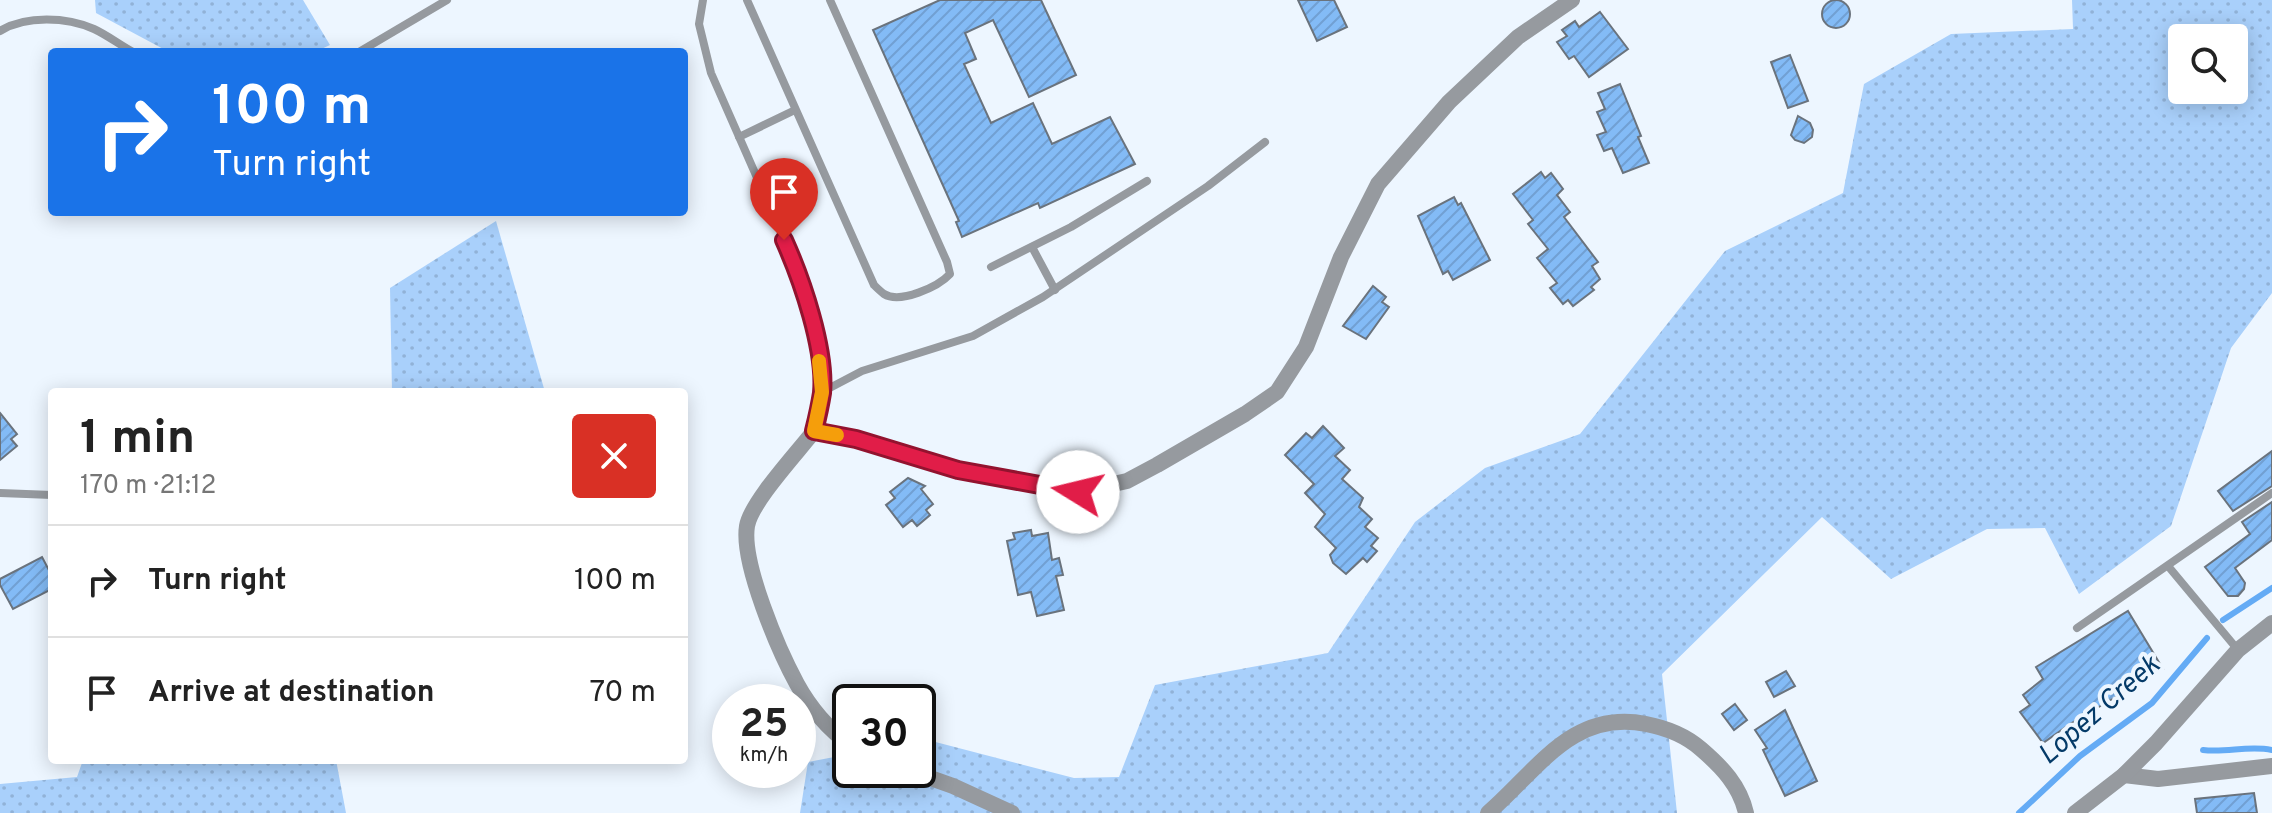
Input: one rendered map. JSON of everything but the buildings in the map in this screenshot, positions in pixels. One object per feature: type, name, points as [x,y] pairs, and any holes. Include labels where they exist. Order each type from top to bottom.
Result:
[{"type":"street","points":[[832,730],[798,686],[762,605],[748,547],[747,526],[756,505],[814,431],[856,439],[958,470],[1078,492],[1127,481],[1157,465],[1277,392],[1306,347],[1341,257],[1378,184],[1449,102],[1518,37],[1572,0]]},
{"type":"street","points":[[2075,813],[2124,775],[2238,650],[2272,623]]},
{"type":"street","points":[[1488,813],[1555,748],[1581,731],[1605,722],[1632,721],[1667,728],[1694,743],[1733,781],[1746,813]]},
{"type":"street","points":[[2124,775],[2158,779],[2272,766]]},
{"type":"street","points":[[936,780],[1012,813]]},
{"type":"lane","points":[[366,48],[447,0]]},
{"type":"lane","points":[[703,0],[699,24],[711,73],[795,264],[817,342],[822,392],[814,431]]},
{"type":"lane","points":[[747,0],[874,285],[885,295],[896,297],[926,290],[941,284],[950,274],[947,262],[830,0]]},
{"type":"lane","points":[[0,31],[22,23],[66,21],[94,29],[126,48]]},
{"type":"lane","points":[[739,137],[795,110]]},
{"type":"lane","points":[[822,392],[862,371],[973,336],[1055,290],[1208,186],[1265,142]]},
{"type":"lane","points":[[991,267],[1071,227],[1147,181]]},
{"type":"lane","points":[[1032,247],[1055,290]]},
{"type":"lane","points":[[0,493],[48,495]]},
{"type":"lane","points":[[2077,628],[2272,493]]},
{"type":"lane","points":[[2168,566],[2238,650]]},
{"type":"shaded area","points":[[95,0],[303,0],[330,45],[324,48],[162,48],[96,13]]},
{"type":"shaded area","points":[[2072,0],[2272,0],[2272,293],[2231,348],[2171,526],[2079,594],[2045,528],[1987,529],[1891,579],[1822,517],[1662,674],[1677,813],[800,813],[804,788],[816,788],[816,760],[832,757],[832,788],[936,788],[936,742],[1074,778],[1119,777],[1155,685],[1328,653],[1415,522],[1485,468],[1580,434],[1725,251],[1843,193],[1864,84],[1951,34],[2073,29]]},
{"type":"shaded area","points":[[496,221],[544,388],[392,388],[390,288]]},
{"type":"shaded area","points":[[82,764],[337,764],[346,813],[0,813],[0,784],[77,777]]},
{"type":"waterway","name":"Lopez Creek","points":[[2223,620],[2272,588]]},
{"type":"waterway","name":"Lopez Creek","points":[[2019,813],[2080,756],[2152,703],[2207,638]]},
{"type":"waterway","points":[[2203,750],[2272,750]]},
{"type":"slow traffic","points":[[819,361],[822,392],[814,431],[837,435]]},
{"type":"route","points":[[784,240],[808,303],[817,342],[822,392],[814,431],[856,439],[958,470],[1078,492]]}]
